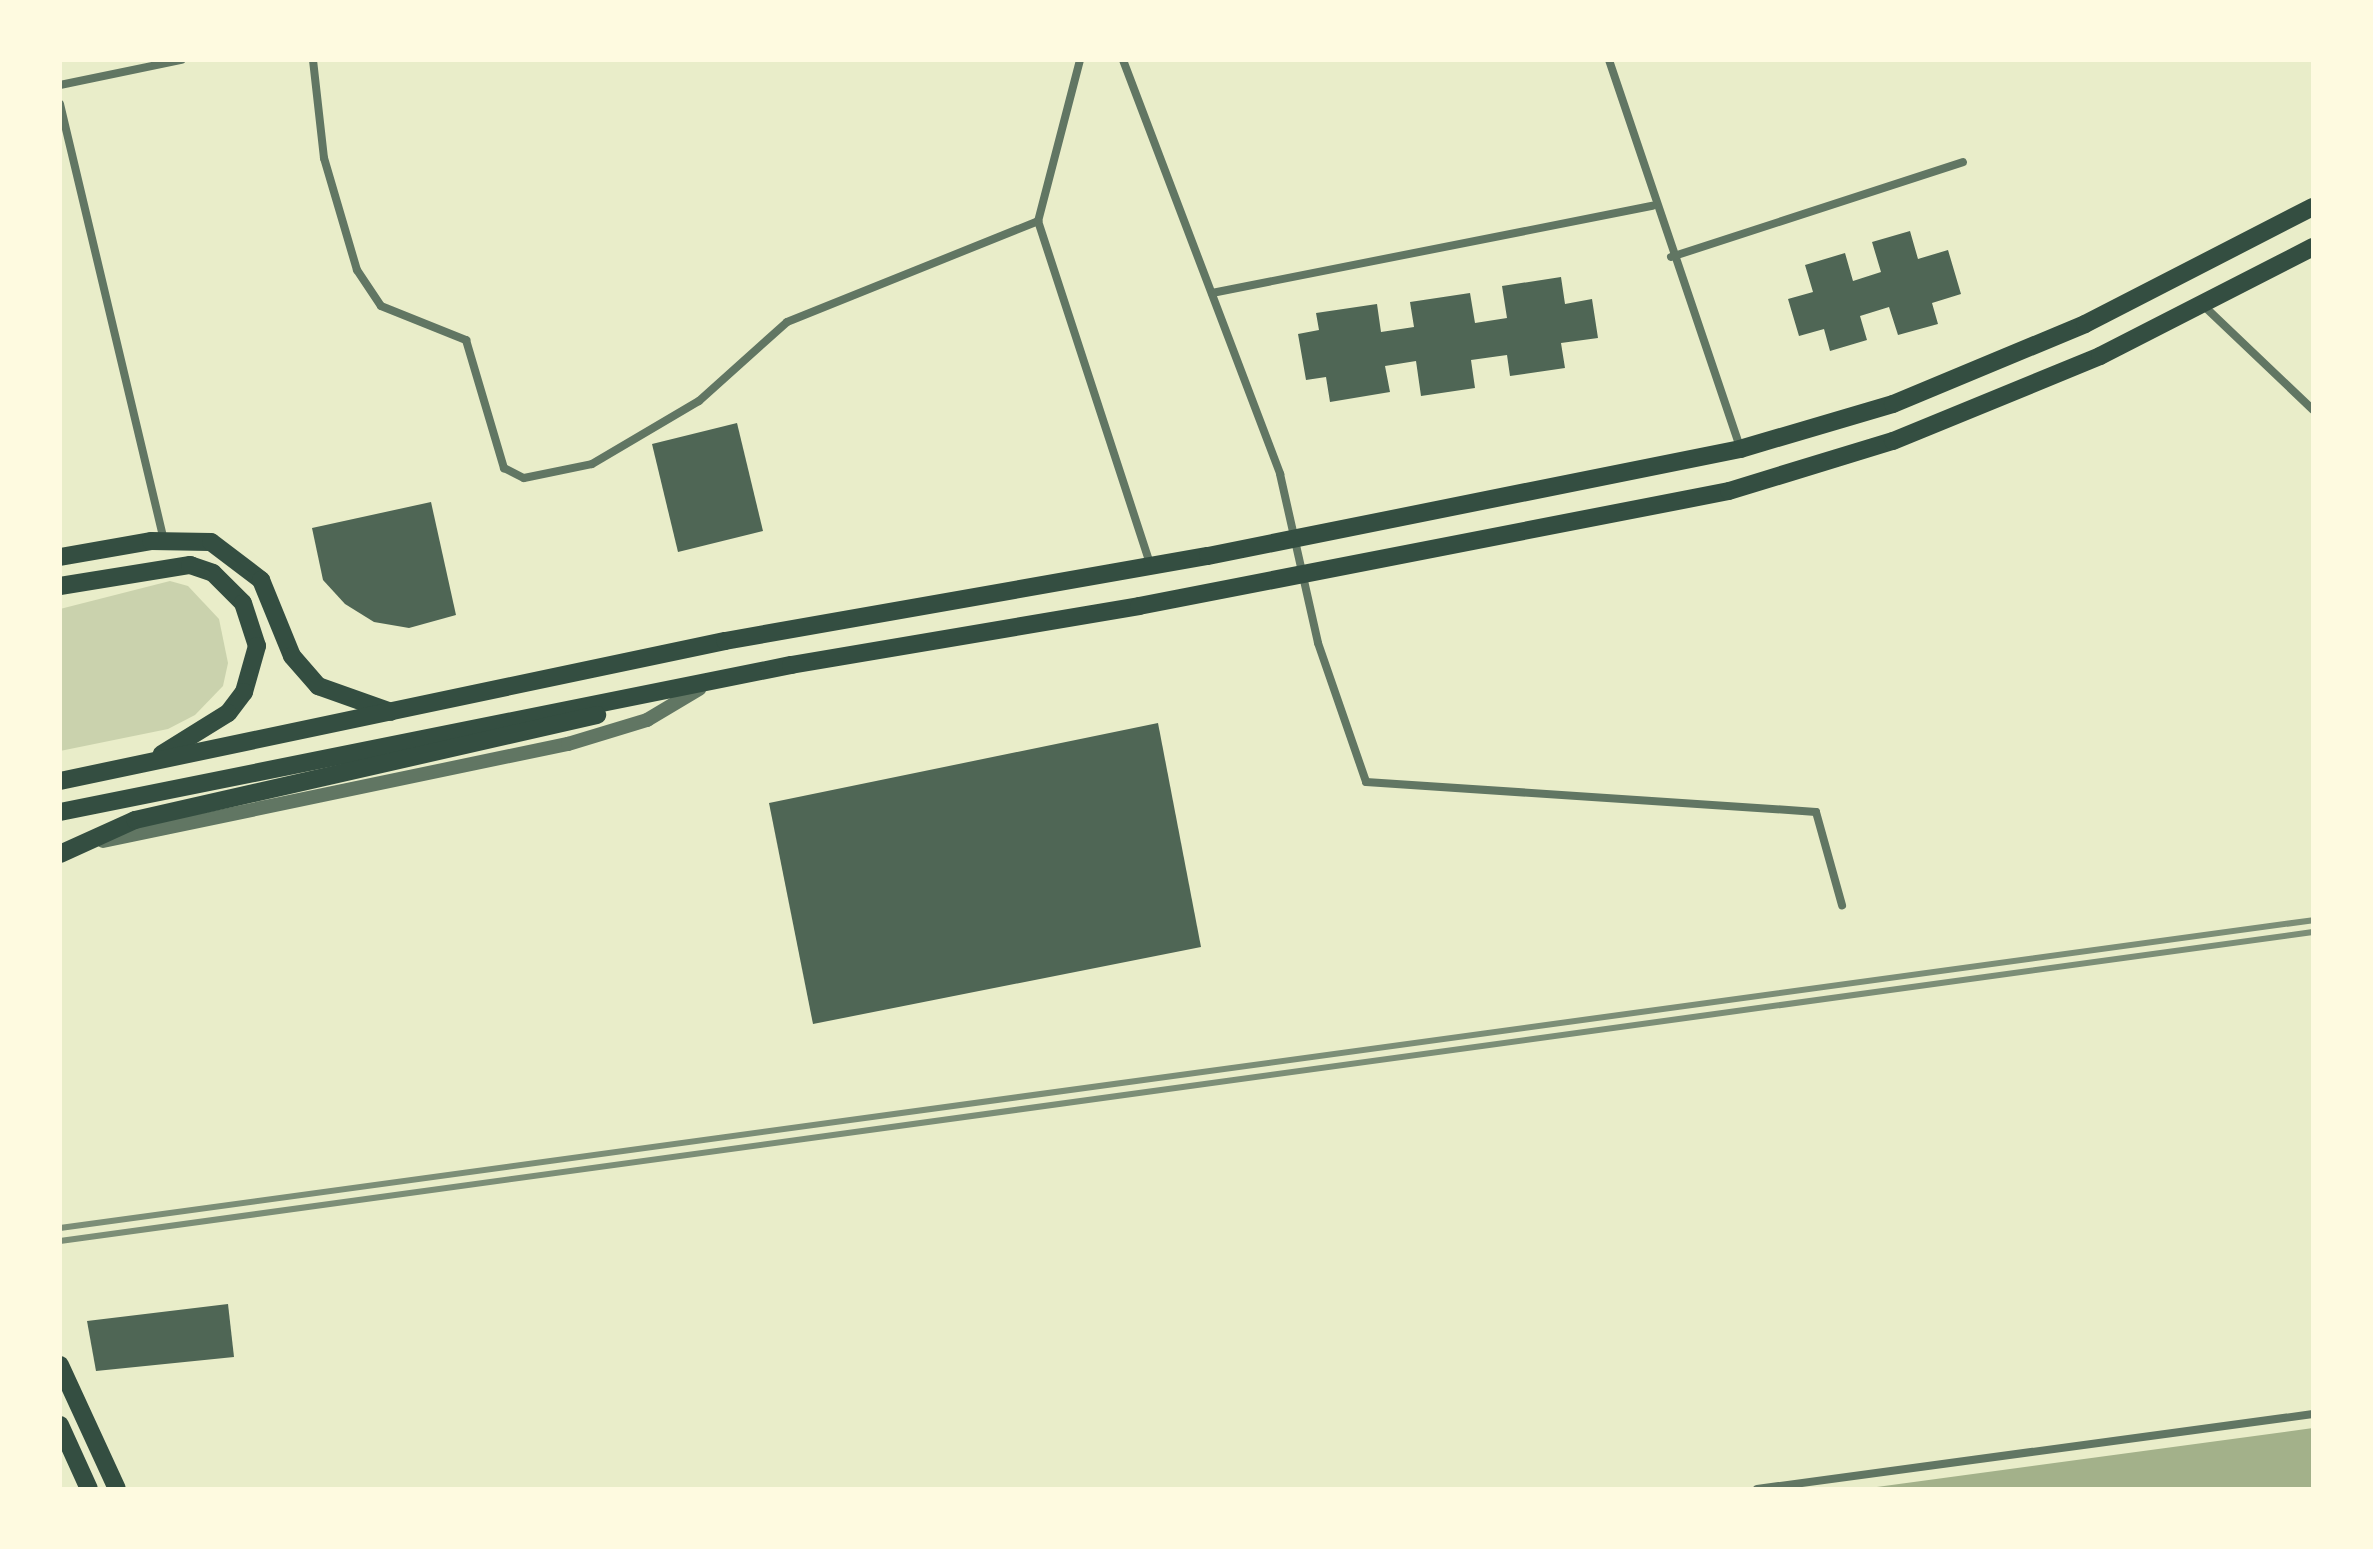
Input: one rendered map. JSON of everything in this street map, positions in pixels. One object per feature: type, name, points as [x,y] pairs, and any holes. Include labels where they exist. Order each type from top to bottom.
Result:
[{"type":"main road","points":[[60,781],[397,713],[725,641],[1151,567],[1740,449],[1879,409],[2085,324],[2313,207]]},
{"type":"main road","points":[[60,812],[791,665],[1307,572],[1798,473],[1907,436],[2205,307],[2313,247]]},
{"type":"main road","points":[[60,557],[164,540],[211,542],[233,554],[261,580],[300,669],[344,699],[397,713]]},
{"type":"main road","points":[[60,586],[190,565],[213,573],[243,603],[257,646],[244,692],[228,713],[144,763]]},
{"type":"main road","points":[[60,853],[135,820],[791,665]]},
{"type":"main road","points":[[60,1365],[117,1489]]},
{"type":"main road","points":[[60,1425],[89,1489]]},
{"type":"street","points":[[60,85],[181,60]]},
{"type":"street","points":[[313,60],[324,158],[357,270],[381,306],[466,340],[504,468],[524,478],[606,456],[699,401],[787,322],[1038,221]]},
{"type":"street","points":[[1080,60],[1038,221],[1151,567]]},
{"type":"street","points":[[1123,60],[1212,293],[1299,537],[1318,643],[1366,782],[1816,812],[1842,905]]},
{"type":"street","points":[[1609,60],[1653,206],[1740,449]]},
{"type":"street","points":[[60,104],[164,540]]},
{"type":"street","points":[[1671,257],[1963,162]]},
{"type":"street","points":[[1212,293],[1653,206]]},
{"type":"street","points":[[2205,307],[2313,410]]},
{"type":"street","points":[[60,853],[568,744],[647,720],[699,689]]},
{"type":"street","points":[[1757,1489],[2313,1414]]},
{"type":"shaded area","points":[[170,581],[188,586],[219,619],[228,663],[223,686],[195,715],[168,729],[60,751],[60,609]]},
{"type":"shaded area","points":[[2313,1428],[2313,1489],[1862,1489]]},
{"type":"building","points":[[1910,231],[1918,259],[1948,250],[1961,294],[1932,303],[1938,324],[1898,335],[1889,307],[1860,316],[1867,340],[1830,351],[1824,329],[1799,336],[1788,299],[1813,292],[1805,265],[1845,253],[1853,281],[1881,272],[1872,242]]},
{"type":"building","points":[[1561,277],[1565,304],[1592,299],[1598,338],[1561,343],[1565,368],[1510,376],[1507,355],[1471,360],[1475,388],[1421,396],[1416,361],[1385,366],[1390,392],[1330,402],[1326,377],[1306,380],[1298,334],[1319,330],[1316,313],[1377,304],[1381,332],[1414,327],[1410,302],[1470,293],[1475,323],[1507,318],[1502,286]]},
{"type":"building","points":[[737,423],[763,531],[678,552],[652,444]]},
{"type":"building","points":[[431,502],[456,615],[409,628],[374,622],[345,604],[323,580],[312,528]]},
{"type":"building","points":[[1158,723],[1201,947],[813,1024],[769,803]]},
{"type":"building","points":[[228,1304],[234,1357],[96,1371],[87,1321]]},
{"type":"railway","points":[[60,1228],[2313,920]]},
{"type":"railway","points":[[60,1241],[2313,932]]}]
